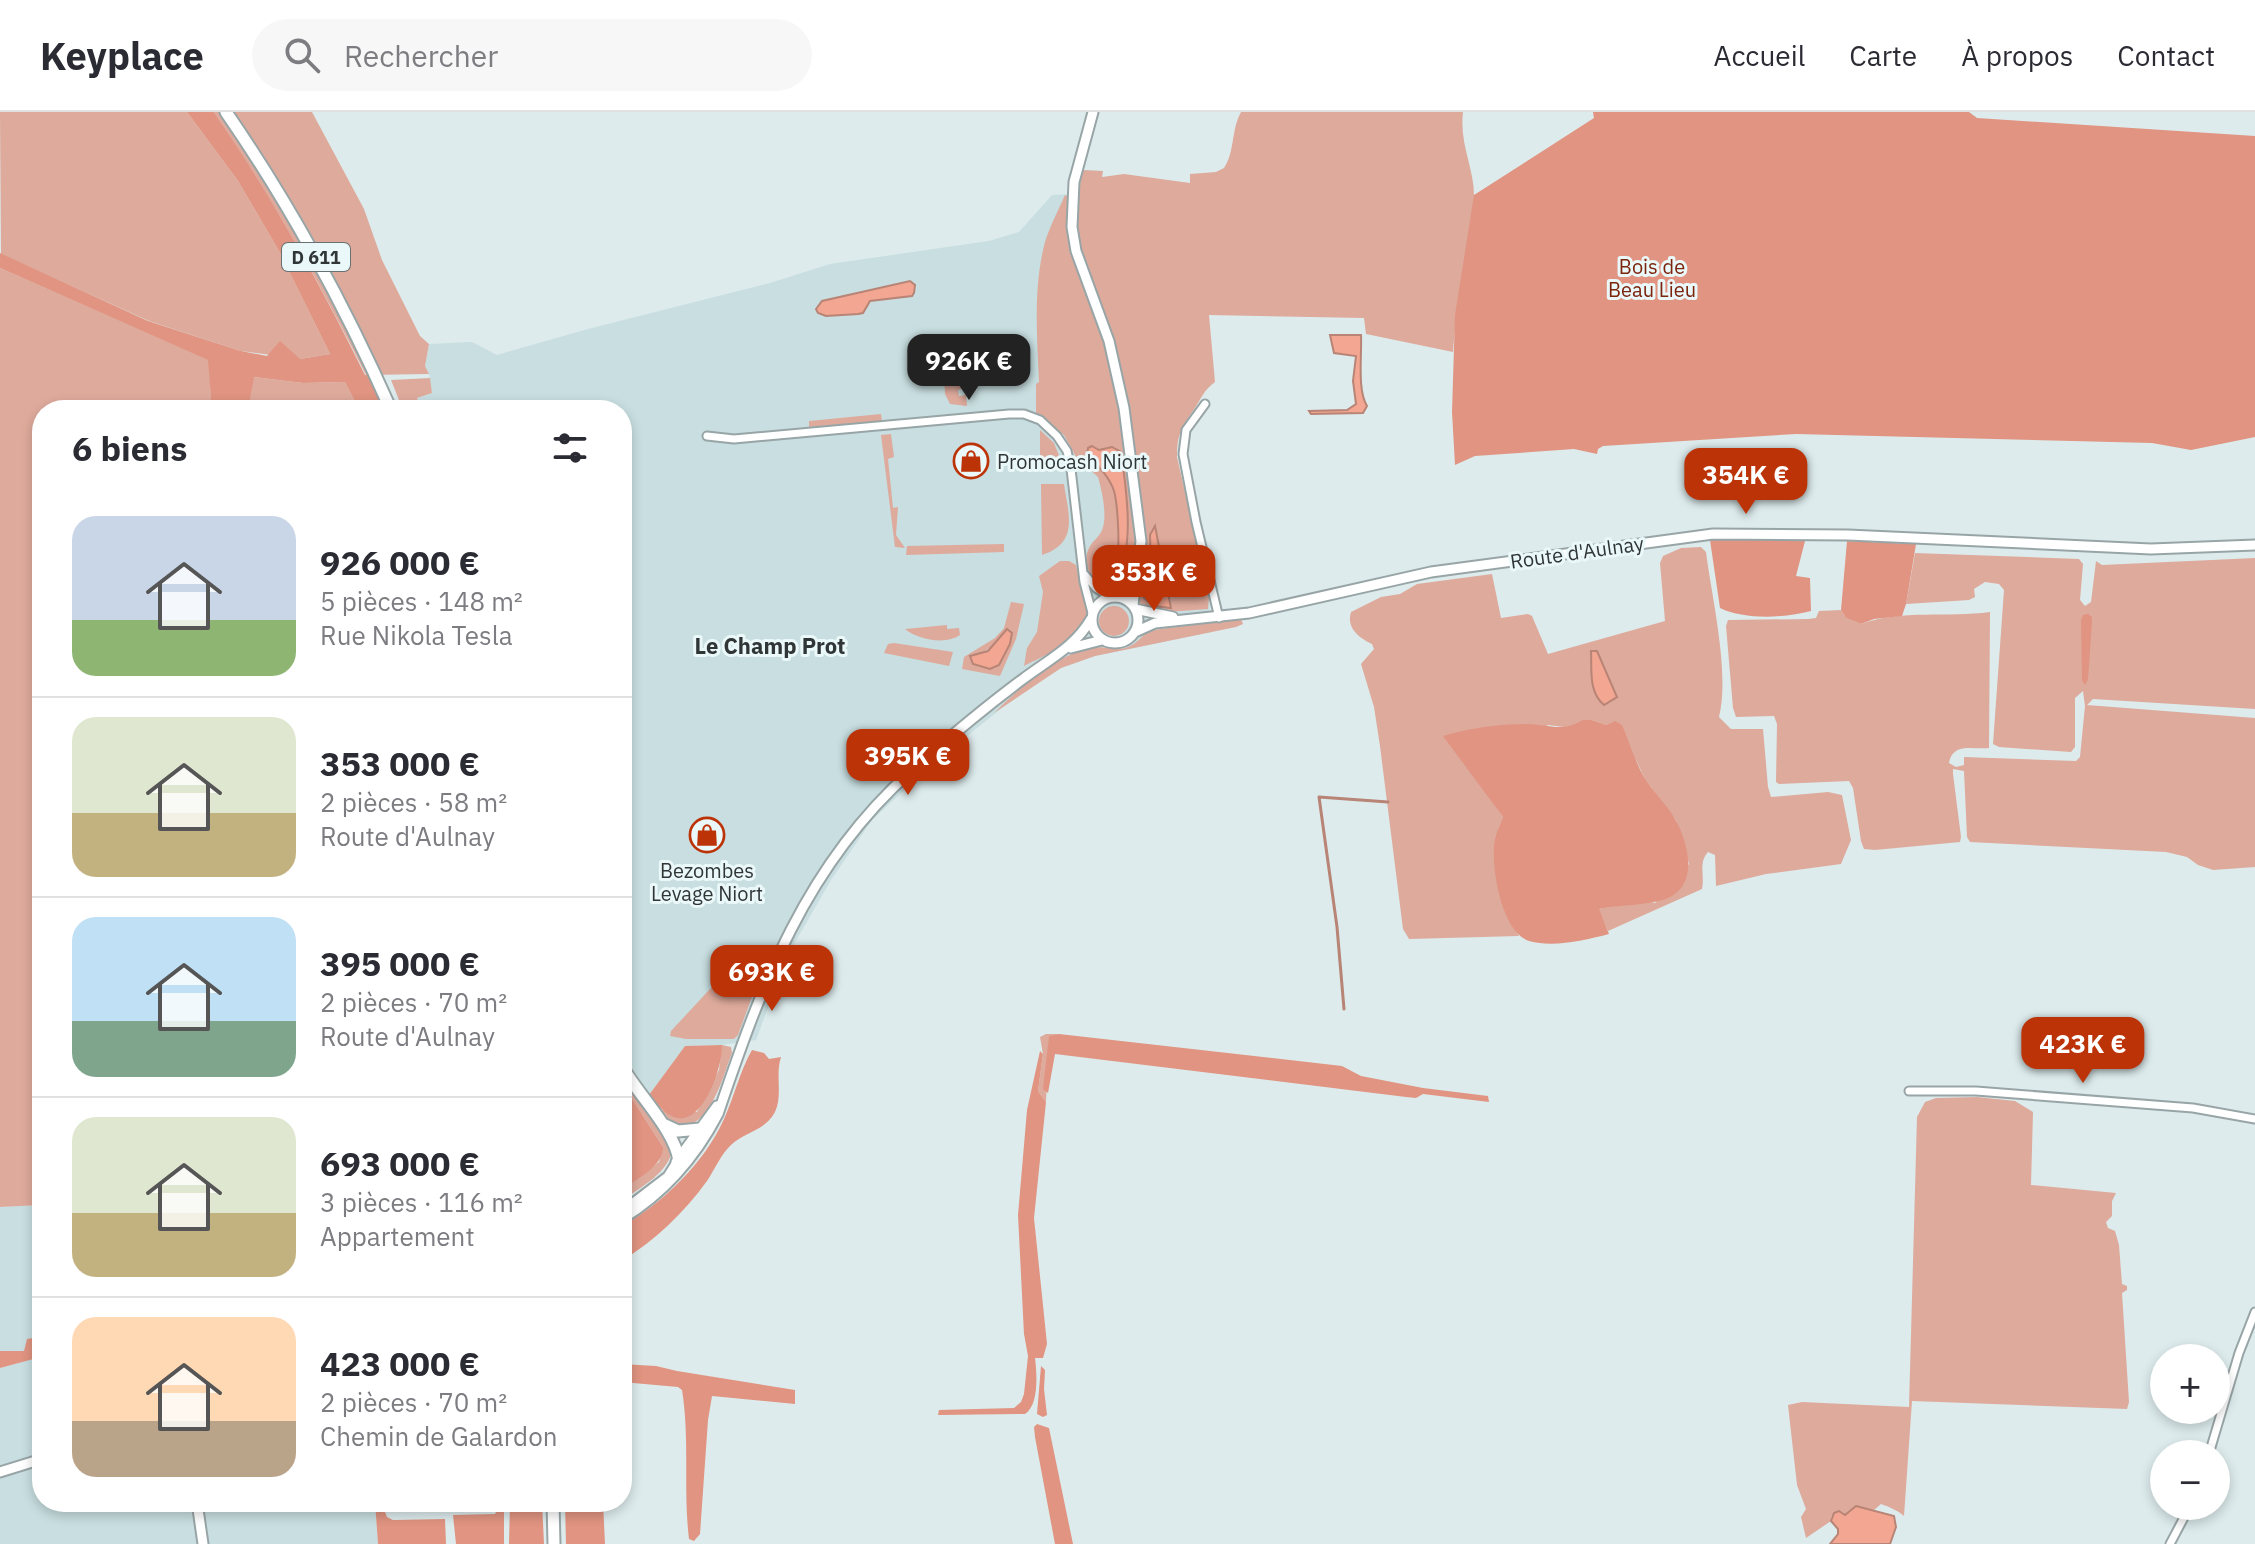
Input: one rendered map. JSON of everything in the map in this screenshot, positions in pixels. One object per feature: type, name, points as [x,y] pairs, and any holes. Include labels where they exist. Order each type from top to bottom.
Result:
[{"type":"main road","name":"D 611","points":[[226,112],[320,265],[386,400]]},
{"type":"main road","name":"D 611","points":[[233,112],[325,262],[392,400]]},
{"type":"main road","points":[[632,1082],[673,1139],[679,1157],[678,1167],[669,1177],[632,1205]]},
{"type":"main road","points":[[662,1123],[678,1131],[700,1129]]},
{"type":"main road","points":[[554,1512],[557,1544]]},
{"type":"main road","points":[[557,1544],[559,1512]]},
{"type":"street","points":[[707,436],[734,439],[1009,414],[1034,418],[1057,436],[1069,459],[1093,629],[1102,640],[1110,643],[1123,642],[1135,632],[1138,623],[1133,592],[1141,555],[1140,528],[1119,382],[1104,323],[1073,239],[1071,216],[1074,182],[1093,112]]},
{"type":"street","points":[[1205,404],[1186,430],[1183,454],[1219,618]]},
{"type":"street","name":"Route d'Aulnay","points":[[1135,632],[1155,623],[1249,613],[1431,572],[1722,533],[1848,535],[2151,549],[2255,545]]},
{"type":"street","points":[[632,1208],[651,1199],[687,1164],[712,1126],[766,983],[795,918],[836,855],[890,791],[1015,685],[1064,651],[1083,633],[1097,604],[1112,597],[1128,581],[1141,555]]},
{"type":"street","points":[[1084,573],[1096,588],[1112,597],[1125,599],[1134,607]]},
{"type":"street","name":"Route d'Aulnay","points":[[1134,607],[1155,615],[1193,619]]},
{"type":"street","points":[[1064,651],[1102,640]]},
{"type":"street","points":[[1909,1091],[1976,1091],[2193,1108],[2255,1119]]},
{"type":"street","points":[[679,1157],[724,1097]]},
{"type":"street","points":[[2213,1440],[2239,1353],[2255,1312]]},
{"type":"street","points":[[0,1472],[32,1462]]},
{"type":"street","points":[[198,1512],[203,1544]]},
{"type":"street","points":[[2170,1544],[2183,1520]]},
{"type":"shaded area","points":[[0,112],[187,112],[238,181],[279,251],[330,354],[300,359],[241,351],[149,321],[1,254]]},
{"type":"shaded area","points":[[214,112],[312,112],[364,209],[382,260],[420,336],[429,344],[425,366],[429,374],[366,375],[294,241]]},
{"type":"shaded area","points":[[1241,112],[1463,112],[1463,135],[1474,187],[1470,236],[1453,352],[1366,334],[1364,318],[1209,315],[1215,382],[1184,426],[1179,436],[1177,457],[1209,597],[1208,609],[1168,612],[1141,606],[1137,597],[1146,558],[1144,528],[1119,366],[1078,239],[1076,216],[1082,170],[1103,171],[1102,177],[1124,174],[1190,183],[1190,174],[1216,172],[1224,168]],"holes":[[[1150,535],[1171,604],[1144,598],[1151,567]]]},
{"type":"shaded area","points":[[1082,170],[1103,171],[1099,184],[1209,597],[1211,632],[1095,656],[1061,668],[1022,692],[932,764],[872,820],[831,880],[787,956],[756,1040],[685,1046],[649,1095],[632,1067],[632,400],[418,400],[432,393],[425,366],[429,344],[472,342],[497,355],[770,283],[830,264],[989,241],[1019,232],[1052,195],[1078,194]]},
{"type":"shaded area","points":[[1065,195],[1070,241],[1113,372],[1137,537],[1131,567],[1124,580],[1113,590],[1095,581],[1086,562],[1089,548],[1101,533],[1104,522],[1104,502],[1098,477],[1076,457],[1064,435],[1036,413],[1041,259]]},
{"type":"shaded area","points":[[0,268],[209,360],[211,398],[32,400],[32,1205],[0,1207]]},
{"type":"shaded area","points":[[910,281],[915,285],[912,296],[870,301],[863,313],[826,316],[816,309],[822,301]]},
{"type":"shaded area","points":[[1330,335],[1361,335],[1361,382],[1367,406],[1363,413],[1311,414],[1309,411],[1347,410],[1356,404],[1353,381],[1356,356],[1334,353]]},
{"type":"shaded area","points":[[944,376],[947,381],[957,380],[958,386],[965,386],[958,390],[959,396],[966,395],[967,406],[950,404],[945,394]]},
{"type":"shaded area","points":[[253,377],[303,383],[345,382],[354,400],[250,400]]},
{"type":"shaded area","points":[[430,378],[432,393],[418,400],[399,400],[391,380]]},
{"type":"shaded area","points":[[881,414],[882,421],[809,427],[809,421]]},
{"type":"shaded area","points":[[1040,430],[1054,443],[1062,463],[1040,465]]},
{"type":"shaded area","points":[[891,434],[894,457],[888,459],[893,508],[898,507],[896,535],[905,548],[895,547],[881,435]]},
{"type":"shaded area","points":[[1092,446],[1099,450],[1112,447],[1121,452],[1128,532],[1123,561],[1117,571],[1115,498],[1106,476],[1087,455],[1088,448]]},
{"type":"shaded area","points":[[1041,484],[1064,484],[1069,516],[1067,535],[1062,543],[1042,555]]},
{"type":"shaded area","points":[[1155,526],[1171,608],[1153,606],[1144,598],[1151,567],[1150,535]]},
{"type":"shaded area","points":[[1004,544],[1004,552],[906,555],[907,546]]},
{"type":"shaded area","points":[[1701,547],[1706,552],[1721,658],[1719,717],[1731,729],[1763,729],[1771,797],[1828,792],[1842,795],[1851,840],[1841,864],[1766,874],[1716,886],[1715,855],[1708,852],[1702,865],[1702,889],[1608,931],[1598,909],[1647,901],[1655,903],[1689,864],[1676,820],[1645,779],[1636,760],[1607,725],[1582,720],[1571,728],[1548,725],[1476,779],[1503,817],[1498,829],[1505,912],[1519,936],[1409,939],[1403,929],[1374,707],[1361,664],[1374,649],[1352,628],[1351,612],[1381,597],[1400,594],[1417,584],[1492,574],[1501,618],[1532,616],[1548,654],[1665,621],[1660,563],[1663,556],[1681,548]]},
{"type":"shaded area","points":[[1915,553],[2079,559],[2083,564],[2080,600],[2085,606],[2091,602],[2096,561],[2102,565],[2255,558],[2255,709],[2093,699],[2087,705],[2255,718],[2255,867],[2213,870],[2187,857],[2166,852],[1970,842],[1967,837],[1964,771],[1953,769],[1960,842],[1864,849],[1849,781],[1776,782],[1777,724],[1774,716],[1736,717],[1733,708],[1728,620],[1808,619],[1816,618],[1819,611],[1841,610],[1846,618],[1861,624],[1909,615],[1990,612],[1989,748],[1964,748],[1951,756],[1949,763],[1956,767],[1964,765],[1964,757],[2076,761],[2080,757],[2085,706],[2083,691],[2075,698],[2075,747],[2071,752],[1993,744],[2004,590],[1999,584],[1985,582],[1974,589],[1975,597],[1969,600],[1906,604]]},
{"type":"shaded area","points":[[1060,561],[1076,565],[1087,608],[1085,619],[1081,628],[1064,644],[1024,666],[1027,648],[1037,632],[1043,592],[1039,576]]},
{"type":"shaded area","points":[[1011,602],[1024,604],[1016,639],[1000,676],[962,669],[964,657],[995,638],[1004,628]],"holes":[[[1012,633],[999,665],[971,656],[987,650]]]},
{"type":"shaded area","points":[[1114,606],[1124,611],[1129,621],[1124,631],[1114,636],[1104,631],[1099,621],[1104,611]]},
{"type":"shaded area","points":[[1241,619],[1243,624],[1236,627],[1095,656],[1061,668],[994,713],[1039,673],[1064,657],[1097,647],[1128,647],[1153,630]]},
{"type":"shaded area","points":[[947,625],[947,629],[959,628],[960,635],[947,640],[932,640],[905,629]]},
{"type":"shaded area","points":[[1007,629],[1012,633],[1010,644],[999,665],[990,669],[973,664],[970,656],[988,651]]},
{"type":"shaded area","points":[[888,644],[953,652],[949,666],[884,653]]},
{"type":"shaded area","points":[[1591,651],[1597,651],[1617,697],[1604,705],[1593,687]]},
{"type":"shaded area","points":[[749,947],[760,951],[766,959],[738,1035],[734,1039],[670,1036],[671,1031]]},
{"type":"shaded area","points":[[1059,1034],[1049,1037],[1046,1102],[1038,1091],[1043,1054],[1040,1037]]},
{"type":"shaded area","points":[[722,1045],[731,1047],[732,1053],[719,1089],[705,1114],[696,1122],[685,1125],[665,1118],[649,1095],[662,1110],[697,1112],[719,1070]]},
{"type":"shaded area","points":[[632,1088],[672,1148],[660,1172],[632,1194],[632,1182],[659,1162],[663,1147],[632,1099]]},
{"type":"shaded area","points":[[1977,1097],[2015,1101],[2033,1112],[2031,1185],[2116,1193],[2112,1201],[2112,1216],[2106,1222],[2108,1228],[2115,1231],[2122,1284],[2127,1286],[2122,1293],[2127,1409],[1912,1401],[1904,1516],[1881,1504],[1874,1510],[1858,1507],[1845,1515],[1839,1511],[1831,1517],[1831,1521],[1806,1538],[1801,1517],[1806,1509],[1797,1485],[1788,1405],[1802,1402],[1909,1407],[1917,1117],[1925,1102],[1936,1098]]},
{"type":"shaded area","points":[[32,1205],[32,1354],[0,1351],[0,1207]]},
{"type":"shaded area","points":[[32,1359],[32,1512],[376,1512],[378,1544],[0,1544],[0,1368]]},
{"type":"shaded area","points":[[1856,1506],[1894,1516],[1896,1527],[1890,1544],[1830,1544],[1838,1534],[1831,1521],[1834,1513],[1839,1511],[1845,1515]]},
{"type":"green space","points":[[187,112],[214,112],[294,241],[380,400],[354,400],[345,382],[303,383],[254,377],[250,400],[209,400],[208,360],[0,268],[0,253],[148,321],[241,351],[267,356],[280,341],[300,359],[330,354],[279,251],[238,181]]},
{"type":"green space","name":"Bois de Beau Lieu","points":[[1593,112],[1969,112],[1977,118],[2255,136],[2255,437],[2191,450],[2152,443],[1796,434],[1603,446],[1597,454],[1574,449],[1475,456],[1455,465],[1452,412],[1455,315],[1474,195],[1594,118]]},
{"type":"green space","points":[[1710,540],[1805,541],[1796,576],[1810,578],[1811,611],[1765,617],[1741,615],[1720,608]]},
{"type":"green space","points":[[1847,541],[1916,544],[1902,616],[1874,619],[1861,624],[1846,618],[1841,610]]},
{"type":"green space","points":[[2088,614],[2092,622],[2085,685],[2082,680],[2081,620],[2083,615]]},
{"type":"green space","points":[[1582,720],[1607,725],[1615,721],[1622,725],[1644,777],[1679,826],[1686,847],[1688,870],[1680,889],[1666,899],[1599,909],[1609,934],[1580,941],[1538,943],[1529,941],[1512,926],[1501,900],[1494,846],[1503,817],[1443,736],[1505,725],[1562,727]]},
{"type":"green space","points":[[1059,1034],[1342,1066],[1361,1076],[1488,1096],[1489,1102],[1423,1094],[1416,1098],[1406,1097],[1055,1054],[1048,1093],[1043,1089],[1049,1036]]},
{"type":"green space","points":[[722,1045],[710,1091],[696,1112],[687,1117],[673,1117],[649,1095],[685,1046]]},
{"type":"green space","points":[[752,1050],[764,1053],[769,1059],[781,1057],[775,1112],[761,1127],[731,1145],[679,1215],[632,1254],[632,1220],[653,1206],[681,1180],[706,1151],[724,1119]]},
{"type":"green space","points":[[1040,1051],[1043,1054],[1038,1091],[1046,1102],[1034,1218],[1047,1344],[1043,1358],[1035,1358],[1035,1397],[1025,1414],[938,1415],[939,1410],[1014,1408],[1024,1394],[1028,1356],[1024,1334],[1018,1215],[1027,1110]]},
{"type":"green space","points":[[632,1099],[663,1147],[659,1160],[632,1183]]},
{"type":"green space","points":[[32,1338],[32,1359],[0,1368],[0,1351],[24,1351],[27,1339]]},
{"type":"green space","points":[[632,1365],[795,1390],[795,1404],[712,1396],[700,1534],[694,1541],[689,1539],[687,1521],[686,1427],[682,1390],[678,1387],[632,1383]]},
{"type":"green space","points":[[1041,1366],[1045,1370],[1047,1415],[1043,1417],[1037,1414]]},
{"type":"green space","points":[[1037,1424],[1049,1428],[1073,1544],[1055,1544],[1035,1437],[1034,1427]]},
{"type":"green space","points":[[376,1512],[385,1512],[393,1520],[445,1519],[446,1544],[378,1544]]},
{"type":"green space","points":[[504,1512],[504,1544],[456,1544],[453,1515]]},
{"type":"green space","points":[[510,1512],[542,1512],[544,1544],[509,1544]]},
{"type":"green space","points":[[565,1512],[603,1512],[605,1544],[566,1544]]},
{"type":"waterway","points":[[1344,1009],[1337,927],[1319,797],[1388,802]]},
{"type":"place","name":"Promocash Niort","points":[[971,461]]},
{"type":"place","name":"Bezombes Levage Niort","points":[[707,835]]},
{"type":"district","name":"Le Champ Prot","points":[[770,645]]}]
